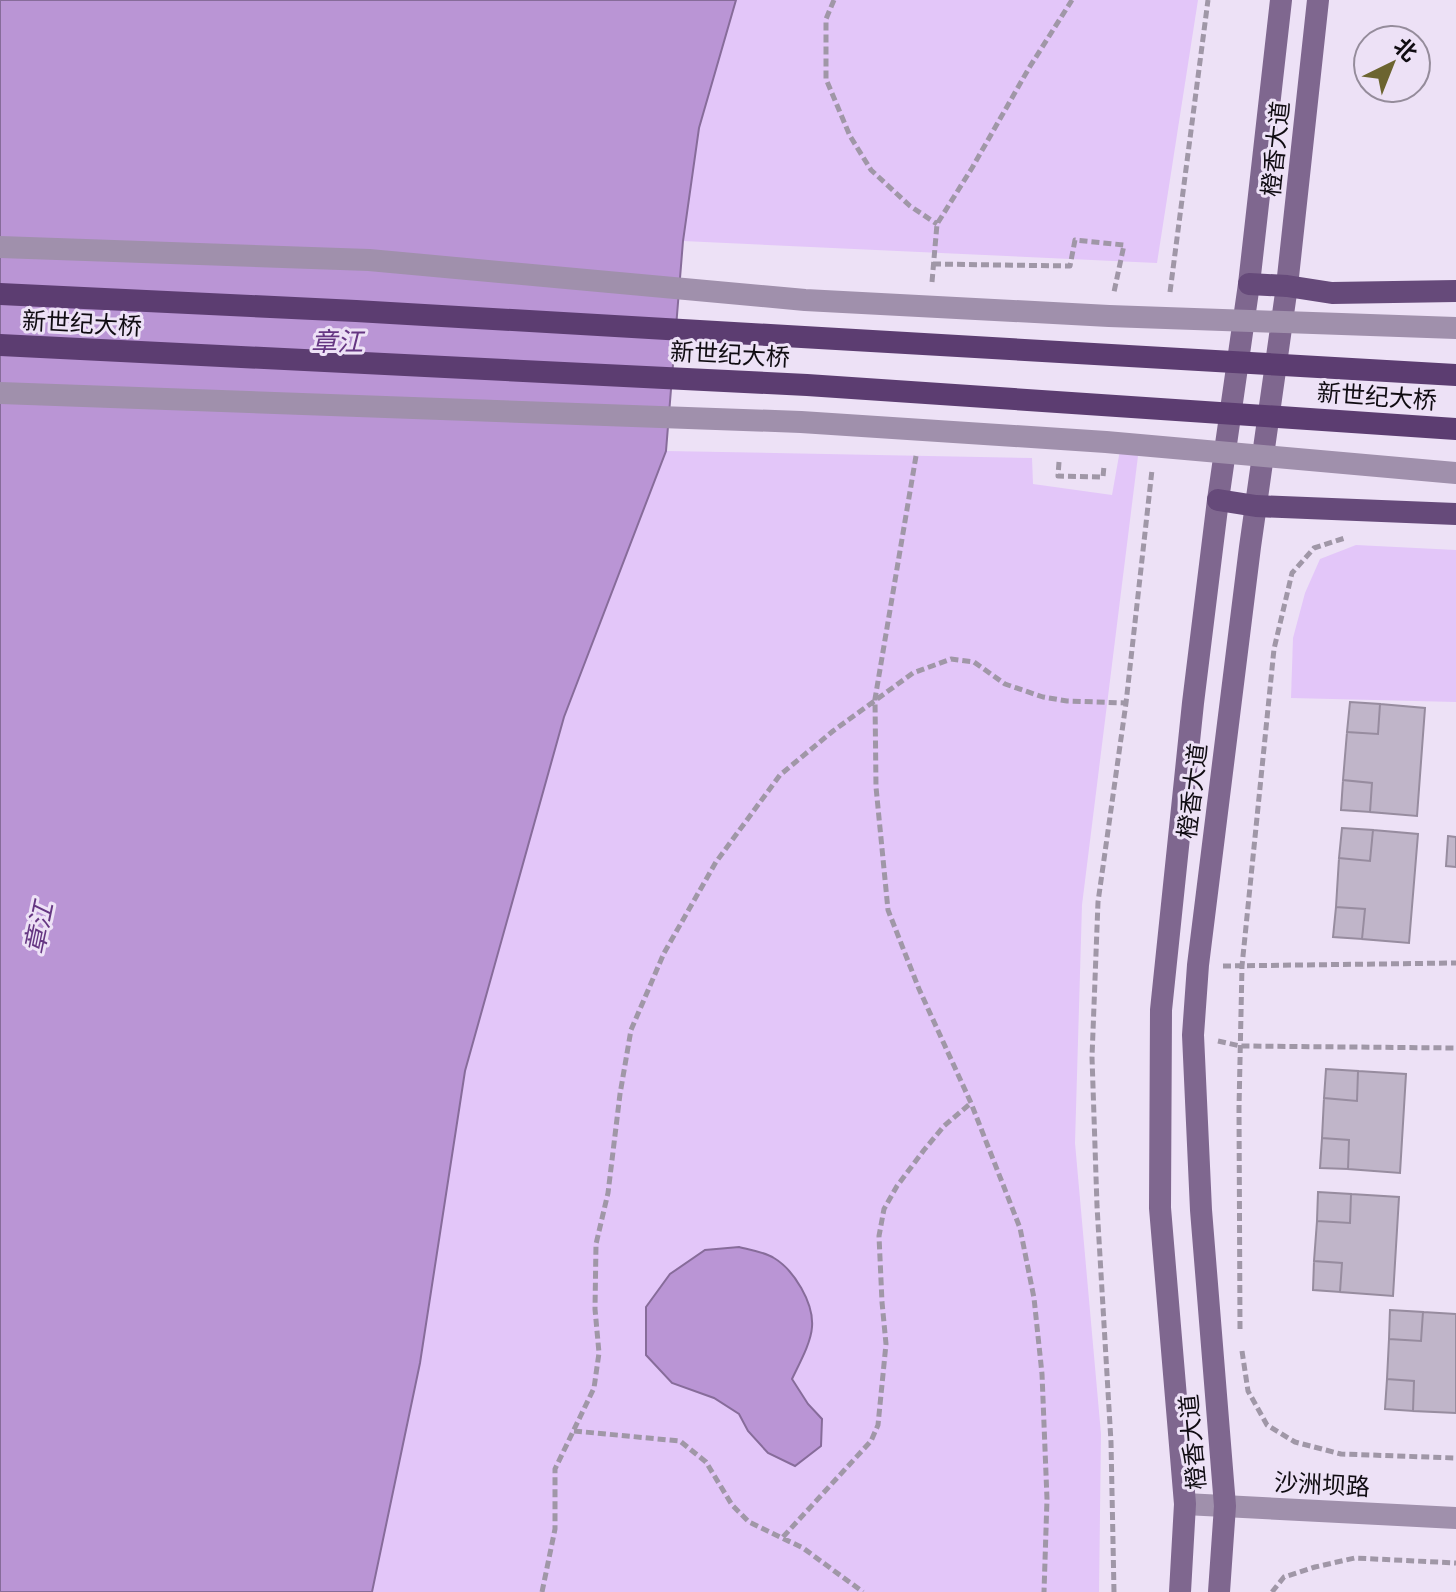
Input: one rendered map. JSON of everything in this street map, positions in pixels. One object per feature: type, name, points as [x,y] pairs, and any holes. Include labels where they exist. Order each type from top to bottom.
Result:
[{"type":"highway","name":"新世纪大桥","points":[[0,294],[356,311],[1456,375]]},
{"type":"highway","name":"新世纪大桥","points":[[0,345],[807,385],[1456,429]]},
{"type":"main road","name":"橙香大道","points":[[1180,1592],[1185,1504],[1160,1208],[1161,1010],[1191,719],[1249,284],[1281,0]]},
{"type":"main road","name":"橙香大道","points":[[1219,1592],[1225,1506],[1201,1210],[1193,1035],[1198,965],[1287,286],[1318,0]]},
{"type":"main road","points":[[1249,284],[1332,293],[1456,291]]},
{"type":"main road","points":[[1218,500],[1256,506],[1456,514]]},
{"type":"street","points":[[0,247],[369,260],[805,300],[1109,316],[1456,328]]},
{"type":"street","points":[[0,393],[817,423],[1106,442],[1456,473]]},
{"type":"street","name":"沙洲坝路","points":[[1185,1504],[1456,1518]]},
{"type":"path","points":[[834,0],[826,19],[826,79],[850,136],[871,170],[910,206],[937,224]]},
{"type":"path","points":[[931,287],[937,224],[1072,0]]},
{"type":"path","points":[[1168,304],[1208,0]]},
{"type":"path","points":[[933,264],[1070,266],[1075,240],[1124,245],[1109,316]]},
{"type":"path","points":[[919,443],[875,699],[876,787],[888,910],[919,989],[971,1103],[1020,1228],[1034,1298],[1042,1374],[1047,1499],[1044,1592]]},
{"type":"path","points":[[1114,1592],[1111,1442],[1092,1057],[1098,902],[1126,703],[1153,458]]},
{"type":"path","points":[[1357,534],[1314,548],[1292,573],[1274,649],[1242,966],[1240,1342],[1248,1391],[1267,1425],[1295,1442],[1341,1454],[1456,1458]]},
{"type":"path","points":[[542,1592],[555,1529],[555,1469],[594,1388],[599,1353],[595,1309],[596,1244],[608,1193],[631,1030],[664,953],[716,862],[780,775],[875,699],[913,673],[951,659],[974,662],[1005,684],[1043,697],[1126,703]]},
{"type":"path","points":[[1198,965],[1456,963]]},
{"type":"path","points":[[1193,1035],[1240,1046],[1456,1048]]},
{"type":"path","points":[[783,1537],[871,1441],[878,1425],[886,1344],[879,1236],[884,1209],[924,1150],[944,1126],[971,1103]]},
{"type":"path","points":[[574,1431],[680,1441],[706,1462],[732,1505],[749,1522],[803,1548],[863,1592]]},
{"type":"path","points":[[1272,1592],[1284,1577],[1355,1558],[1456,1563]]},
{"type":"shaded area","points":[[736,0],[1198,0],[1157,263],[683,241],[699,128]]},
{"type":"shaded area","points":[[1120,450],[1138,456],[1082,905],[1075,1143],[1101,1434],[1099,1592],[372,1592],[420,1363],[465,1071],[564,717],[666,451],[1032,458],[1033,484],[1112,495]]},
{"type":"shaded area","points":[[1356,545],[1456,550],[1456,702],[1291,698],[1293,638],[1305,593],[1320,559]]},
{"type":"water","name":"章江","points":[[0,0],[736,0],[699,128],[683,241],[666,451],[564,717],[465,1071],[420,1363],[372,1592],[0,1592]]},
{"type":"water","points":[[739,1247],[766,1254],[781,1263],[801,1288],[810,1308],[811,1333],[792,1379],[822,1419],[821,1446],[795,1466],[768,1453],[748,1431],[739,1414],[714,1398],[672,1383],[646,1355],[646,1307],[670,1274],[705,1250]]},
{"type":"building","points":[[1350,702],[1380,704],[1378,734],[1347,732]]},
{"type":"building","points":[[1380,704],[1425,708],[1417,816],[1370,812],[1372,783],[1343,780],[1347,732],[1378,734]]},
{"type":"building","points":[[1343,780],[1372,783],[1370,812],[1341,810]]},
{"type":"building","points":[[1342,828],[1373,830],[1370,861],[1339,858]]},
{"type":"building","points":[[1373,830],[1418,834],[1409,943],[1362,939],[1365,909],[1336,907],[1339,858],[1370,861]]},
{"type":"building","points":[[1448,836],[1456,837],[1456,867],[1446,866]]},
{"type":"building","points":[[1336,907],[1365,909],[1362,939],[1333,937]]},
{"type":"building","points":[[1326,1069],[1358,1071],[1357,1101],[1324,1098]]},
{"type":"building","points":[[1358,1071],[1406,1074],[1400,1173],[1348,1169],[1349,1140],[1322,1138],[1324,1098],[1357,1101]]},
{"type":"building","points":[[1322,1138],[1349,1140],[1348,1169],[1320,1168]]},
{"type":"building","points":[[1318,1192],[1351,1194],[1350,1223],[1317,1221]]},
{"type":"building","points":[[1351,1194],[1399,1197],[1393,1296],[1340,1292],[1342,1263],[1314,1261],[1317,1221],[1350,1223]]},
{"type":"building","points":[[1314,1261],[1342,1263],[1340,1292],[1313,1290]]},
{"type":"building","points":[[1390,1310],[1423,1312],[1421,1341],[1389,1339]]},
{"type":"building","points":[[1423,1312],[1456,1314],[1456,1413],[1413,1411],[1414,1381],[1387,1379],[1389,1339],[1421,1341]]},
{"type":"building","points":[[1387,1379],[1414,1381],[1413,1411],[1385,1409]]}]
